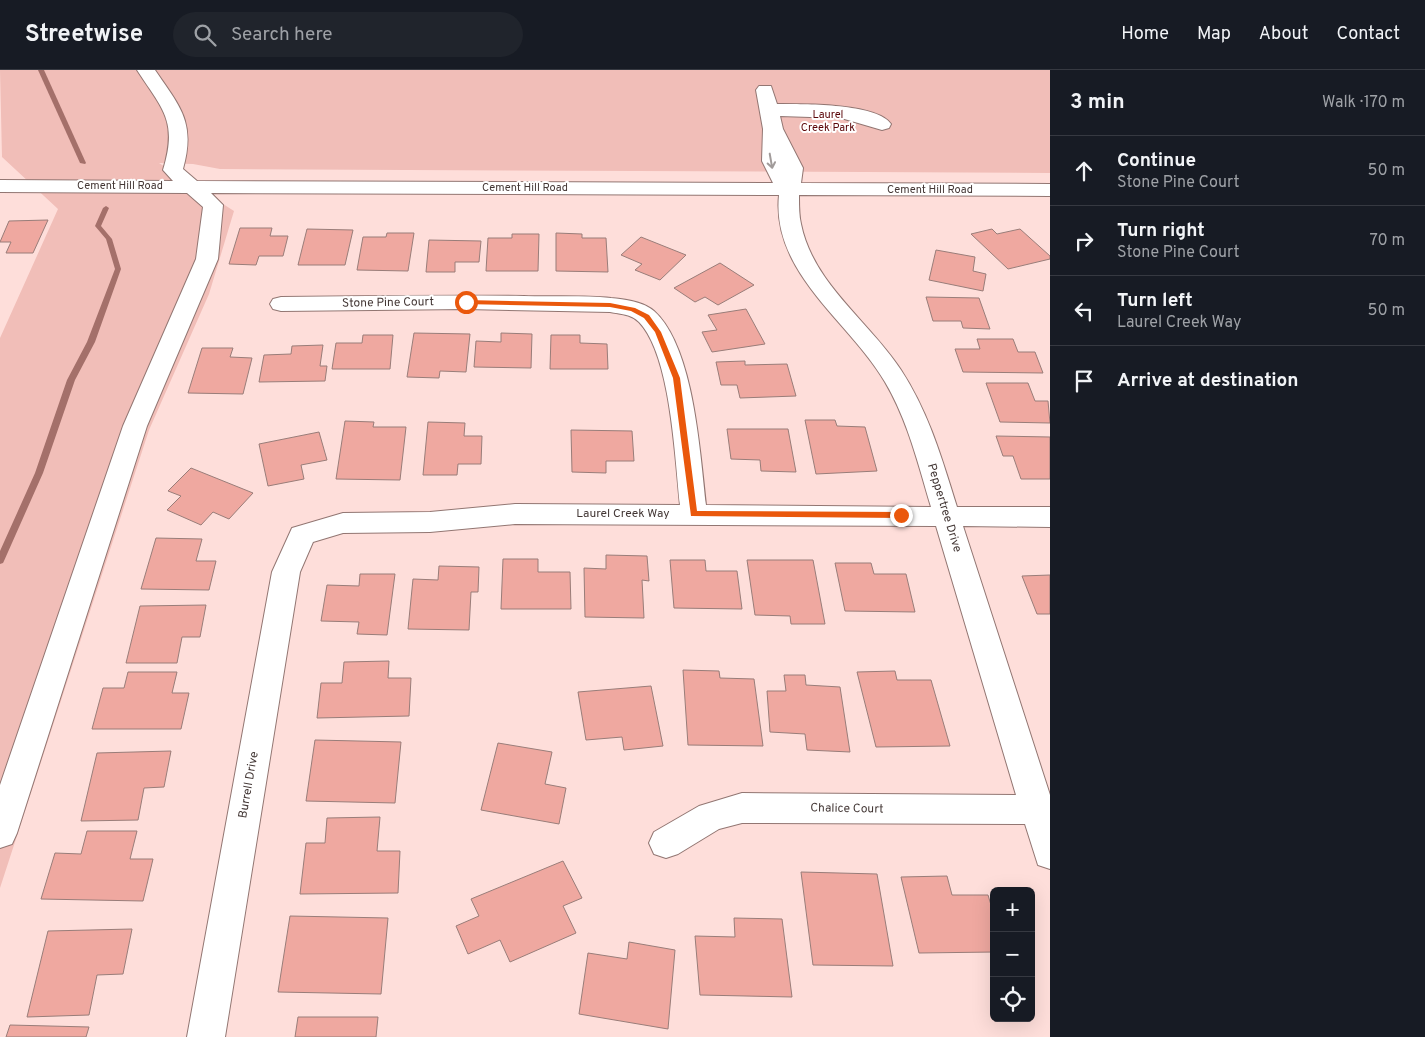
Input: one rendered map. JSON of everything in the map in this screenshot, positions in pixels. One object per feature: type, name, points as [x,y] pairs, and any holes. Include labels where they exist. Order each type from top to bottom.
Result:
[{"type":"street","points":[[0,833],[134,426],[207,258],[210,215],[213,205],[173,170],[179,150],[180,137],[170,110],[146,70]]},
{"type":"street","points":[[765,90],[772,120],[771,167],[787,189]]},
{"type":"street","points":[[772,120],[843,111],[864,115],[882,124]]},
{"type":"street","name":"Cement Hill Road","points":[[0,186],[1050,190]]},
{"type":"street","name":"Peppertree Drive","points":[[787,189],[790,218],[798,251],[816,283],[882,360],[902,390],[919,425],[946,516],[1043,810],[1050,854]]},
{"type":"street","name":"Stone Pine Court","points":[[281,304],[466,302],[610,305],[632,309],[647,316],[658,332],[677,378],[694,514]]},
{"type":"street","name":"Laurel Creek Way","points":[[302,535],[343,523],[430,522],[515,514],[1050,517]]},
{"type":"street","name":"Burrell Drive","points":[[206,1037],[286,572],[302,535]]},
{"type":"street","name":"Chalice Court","points":[[666,843],[711,816],[742,808],[1043,810]]},
{"type":"green space","name":"Laurel Creek Park","points":[[0,70],[1050,70],[1050,173],[220,169],[193,164],[159,163],[234,211],[209,294],[149,430],[0,888],[0,338],[58,209],[2,157]]},
{"type":"building","points":[[48,220],[33,253],[6,253],[11,242],[0,242],[9,221]]},
{"type":"building","points":[[240,228],[272,228],[270,236],[288,236],[283,256],[259,256],[256,265],[229,264]]},
{"type":"building","points":[[307,229],[353,230],[345,265],[298,265]]},
{"type":"building","points":[[992,229],[997,234],[1020,229],[1050,256],[1050,259],[1008,269],[971,234]]},
{"type":"building","points":[[387,233],[414,233],[408,271],[357,270],[363,237],[386,237]]},
{"type":"building","points":[[556,233],[582,234],[582,238],[606,238],[608,272],[556,271]]},
{"type":"building","points":[[512,234],[539,234],[538,271],[486,271],[488,238],[512,238]]},
{"type":"building","points":[[641,237],[686,255],[660,280],[635,270],[642,264],[621,255]]},
{"type":"building","points":[[429,240],[481,241],[479,262],[455,262],[455,272],[426,272]]},
{"type":"building","points":[[936,250],[975,257],[973,271],[986,274],[983,291],[929,280]]},
{"type":"building","points":[[720,263],[754,285],[718,305],[705,297],[695,302],[674,288]]},
{"type":"building","points":[[926,297],[979,298],[990,329],[963,328],[961,321],[933,321]]},
{"type":"building","points":[[746,309],[765,344],[712,352],[702,332],[717,330],[708,315]]},
{"type":"building","points":[[414,333],[470,334],[466,372],[440,371],[439,378],[407,377]]},
{"type":"building","points":[[501,333],[532,334],[531,368],[474,367],[476,341],[501,342]]},
{"type":"building","points":[[363,335],[393,335],[390,369],[332,369],[336,343],[362,343]]},
{"type":"building","points":[[551,335],[580,335],[580,343],[607,344],[608,369],[550,369]]},
{"type":"building","points":[[977,339],[1013,339],[1018,352],[1035,352],[1043,373],[963,372],[955,349],[980,349]]},
{"type":"building","points":[[323,345],[320,366],[327,366],[325,381],[259,382],[264,355],[291,354],[292,346]]},
{"type":"building","points":[[202,348],[233,348],[230,357],[252,358],[243,394],[188,393]]},
{"type":"building","points":[[745,361],[745,365],[787,364],[796,396],[740,398],[737,385],[721,385],[716,362]]},
{"type":"building","points":[[986,383],[1028,383],[1035,401],[1048,401],[1050,423],[1000,422]]},
{"type":"building","points":[[805,420],[835,420],[837,426],[865,427],[877,471],[816,474]]},
{"type":"building","points":[[345,421],[374,422],[373,427],[406,427],[400,480],[336,479]]},
{"type":"building","points":[[428,422],[465,423],[464,436],[482,436],[481,464],[458,464],[457,475],[423,475]]},
{"type":"building","points":[[727,429],[788,429],[796,472],[761,471],[760,460],[731,459]]},
{"type":"building","points":[[571,430],[632,431],[634,461],[606,461],[606,473],[572,472]]},
{"type":"building","points":[[319,432],[327,460],[301,465],[304,479],[268,486],[259,444]]},
{"type":"building","points":[[996,436],[1050,437],[1050,479],[1021,479],[1013,456],[1003,456]]},
{"type":"building","points":[[191,468],[253,493],[229,519],[213,512],[201,525],[167,510],[181,496],[168,491]]},
{"type":"building","points":[[156,538],[202,539],[196,561],[216,561],[209,590],[141,589]]},
{"type":"building","points":[[606,555],[647,556],[649,581],[642,580],[644,618],[585,617],[584,568],[606,569]]},
{"type":"building","points":[[503,559],[538,559],[538,572],[570,572],[571,609],[501,609]]},
{"type":"building","points":[[670,560],[705,560],[706,571],[737,571],[742,609],[674,608]]},
{"type":"building","points":[[747,560],[813,560],[825,624],[791,624],[790,616],[755,615]]},
{"type":"building","points":[[835,563],[871,563],[874,574],[906,574],[915,612],[845,611]]},
{"type":"building","points":[[439,566],[479,567],[478,592],[471,592],[469,630],[408,629],[413,579],[438,580]]},
{"type":"building","points":[[360,574],[395,574],[387,635],[357,634],[359,622],[321,621],[327,585],[359,586]]},
{"type":"building","points":[[1050,575],[1050,614],[1037,614],[1022,576]]},
{"type":"building","points":[[206,605],[200,637],[182,637],[177,663],[126,663],[140,606]]},
{"type":"building","points":[[389,661],[388,678],[411,678],[409,716],[317,718],[321,683],[342,683],[344,662]]},
{"type":"building","points":[[683,670],[719,671],[720,678],[754,679],[763,746],[688,745]]},
{"type":"building","points":[[895,671],[897,680],[931,680],[950,746],[876,747],[857,672]]},
{"type":"building","points":[[128,672],[177,672],[172,693],[189,693],[181,729],[92,729],[103,688],[124,688]]},
{"type":"building","points":[[784,675],[805,675],[806,685],[840,687],[850,752],[807,750],[805,734],[770,732],[767,691],[786,691]]},
{"type":"building","points":[[651,686],[663,746],[624,750],[622,737],[586,740],[578,692]]},
{"type":"building","points":[[315,740],[401,742],[395,803],[306,801]]},
{"type":"building","points":[[498,743],[552,752],[545,784],[566,788],[559,824],[481,810]]},
{"type":"building","points":[[171,751],[164,787],[144,788],[138,820],[81,821],[97,753]]},
{"type":"building","points":[[380,817],[377,851],[400,851],[398,893],[300,894],[306,843],[325,843],[327,818]]},
{"type":"building","points":[[87,831],[137,831],[130,859],[153,859],[143,901],[41,899],[55,853],[81,854]]},
{"type":"building","points":[[563,861],[582,898],[563,906],[576,933],[510,962],[500,940],[468,954],[456,926],[479,916],[471,899]]},
{"type":"building","points":[[801,872],[877,874],[893,966],[813,965]]},
{"type":"building","points":[[947,876],[952,895],[988,895],[990,902],[990,952],[919,953],[901,877]]},
{"type":"building","points":[[290,916],[388,918],[381,994],[278,992]]},
{"type":"building","points":[[734,918],[782,919],[792,997],[700,995],[695,936],[735,937]]},
{"type":"building","points":[[132,929],[123,974],[97,975],[89,1015],[27,1017],[48,931]]},
{"type":"building","points":[[629,942],[675,950],[668,1029],[579,1014],[588,953],[627,959]]},
{"type":"building","points":[[298,1017],[378,1017],[376,1037],[295,1037]]},
{"type":"building","points":[[10,1025],[89,1027],[86,1037],[6,1037]]},
{"type":"waterway","points":[[41,70],[83,163]]},
{"type":"waterway","points":[[0,561],[39,473],[71,380],[91,342],[118,269],[109,239],[98,226],[106,208]]},
{"type":"route","points":[[466,302],[610,305],[632,309],[647,316],[658,332],[677,378],[694,514],[901,515]]}]
